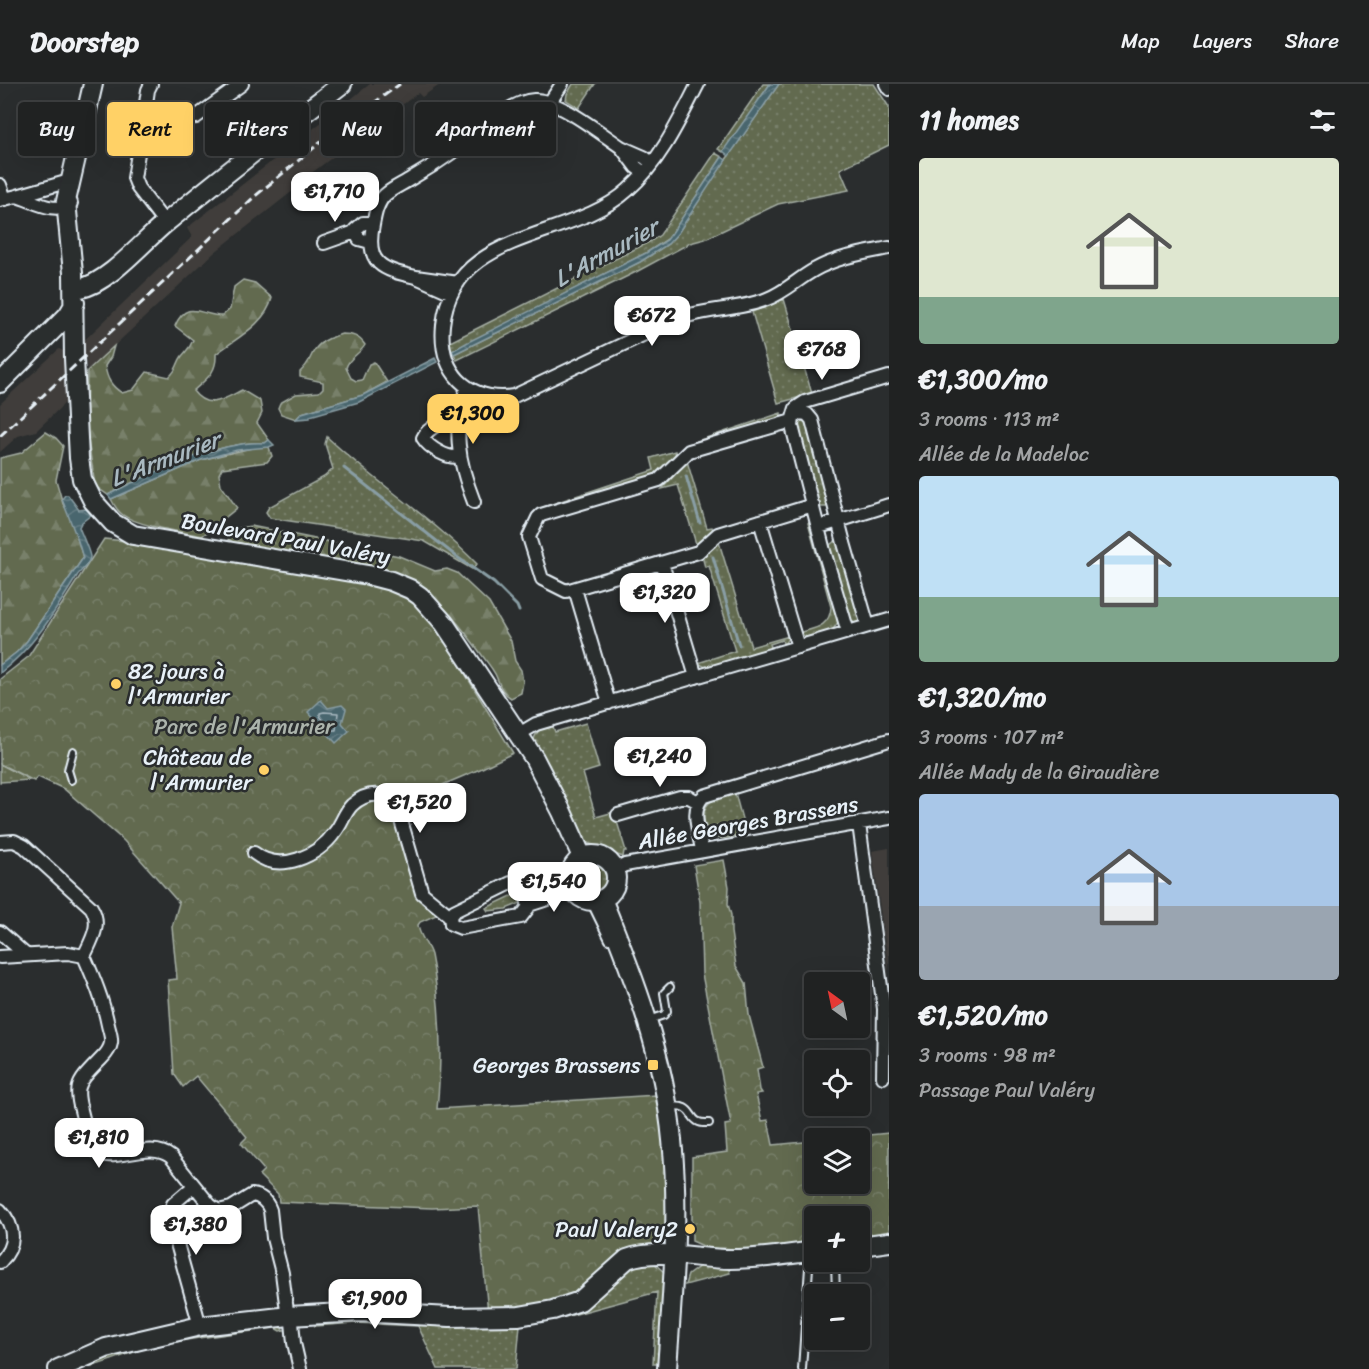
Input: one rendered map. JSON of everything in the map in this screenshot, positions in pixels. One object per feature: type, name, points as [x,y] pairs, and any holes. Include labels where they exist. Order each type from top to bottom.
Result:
[{"type":"street","points":[[0,185],[7,198],[53,208],[71,193],[93,84]]},
{"type":"street","points":[[146,102],[151,84]]},
{"type":"street","points":[[193,117],[242,84]]},
{"type":"street","points":[[0,383],[74,308],[81,288],[93,285],[105,277],[165,223],[342,84]]},
{"type":"street","points":[[523,102],[550,102],[562,84]]},
{"type":"street","points":[[698,84],[662,150],[629,190],[581,218],[528,236],[497,250],[472,267],[455,288],[444,317],[443,348],[453,373],[467,387],[487,396],[501,398],[514,396],[674,320],[699,312],[737,308],[759,302],[773,297],[828,263],[889,248]]},
{"type":"street","points":[[886,84],[889,89]]},
{"type":"street","points":[[556,106],[621,147],[652,163]]},
{"type":"street","points":[[621,147],[636,167],[644,173]]},
{"type":"street","points":[[137,156],[134,177],[138,188],[165,223]]},
{"type":"street","points":[[447,156],[385,196],[376,209],[370,242],[374,258],[394,273],[445,279],[455,288]]},
{"type":"street","points":[[7,198],[71,193]]},
{"type":"street","name":"Boulevard Paul Valéry","points":[[71,193],[81,288],[83,386],[78,435]]},
{"type":"street","name":"Boulevard Paul Valéry","points":[[71,193],[78,435],[82,479],[95,505],[113,523],[133,535],[368,575],[391,581],[420,596],[444,623],[519,734],[562,812],[582,857]]},
{"type":"street","points":[[324,243],[355,232],[357,227],[363,223],[373,223]]},
{"type":"street","points":[[355,232],[360,240],[370,242]]},
{"type":"street","points":[[52,331],[63,330],[69,333],[74,346]]},
{"type":"street","points":[[848,632],[792,419],[796,408],[805,402],[889,377]]},
{"type":"street","points":[[467,387],[457,433],[460,456],[474,502]]},
{"type":"street","points":[[813,505],[718,534],[698,552],[564,591],[542,579],[529,535],[538,517],[660,479],[689,452],[792,419],[799,413],[807,414],[812,420],[868,626]]},
{"type":"street","points":[[459,419],[450,419],[426,433],[423,438],[426,444],[450,458],[460,456]]},
{"type":"street","points":[[819,527],[889,505]]},
{"type":"street","points":[[760,521],[798,647]]},
{"type":"street","points":[[662,563],[696,677]]},
{"type":"street","points":[[575,589],[609,703]]},
{"type":"street","points":[[519,734],[536,724],[889,620]]},
{"type":"street","points":[[702,851],[696,811],[698,802],[712,793],[889,740]]},
{"type":"street","points":[[254,853],[278,862],[305,857],[317,850],[334,834],[345,814],[358,800],[371,795],[388,797],[393,800],[398,810],[422,893],[450,916],[451,924],[461,928],[521,917],[527,912],[529,905],[525,892],[519,885],[511,883],[464,906],[450,916]]},
{"type":"street","points":[[618,815],[685,797],[698,802]]},
{"type":"street","name":"Allée Georges Brassens","points":[[615,870],[625,865],[889,818]]},
{"type":"street","points":[[859,824],[884,1009],[883,1077]]},
{"type":"street","points":[[0,842],[14,841],[24,846],[91,907],[95,914],[97,928],[84,956],[99,989],[111,1041],[107,1053],[83,1077],[78,1086],[78,1099],[90,1143],[96,1152],[106,1155],[153,1150],[163,1152],[171,1157],[210,1205],[218,1211],[231,1208],[250,1195],[257,1196],[267,1203],[300,1369]]},
{"type":"street","points":[[529,905],[563,894],[589,898],[609,894],[614,887],[615,870],[602,856],[582,857],[572,868],[571,885],[589,898],[646,1014],[661,1071],[668,1107],[674,1187],[667,1369]]},
{"type":"street","points":[[525,892],[570,875]]},
{"type":"street","points":[[0,932],[26,955]]},
{"type":"street","points":[[0,957],[68,953],[84,956]]},
{"type":"street","points":[[194,1186],[173,1204],[169,1215],[200,1326]]},
{"type":"street","points":[[0,1210],[9,1223],[13,1240],[9,1252],[0,1262]]},
{"type":"street","points":[[870,1245],[889,1242]]},
{"type":"street","points":[[58,1369],[115,1345],[200,1326],[289,1316],[379,1312],[450,1317],[519,1316],[553,1310],[580,1301],[627,1259],[636,1256],[728,1259],[804,1253]]},
{"type":"lane","points":[[71,780],[68,770],[73,751]]},
{"type":"lane","points":[[589,898],[611,945]]},
{"type":"lane","points":[[630,994],[646,1014],[664,1015],[667,1011],[664,993],[670,987]]},
{"type":"lane","points":[[668,1107],[683,1106],[699,1123],[709,1123]]},
{"type":"lane","points":[[802,1369],[810,1272]]},
{"type":"shaded area","points":[[370,84],[441,84],[422,97],[418,93],[403,104],[403,102],[347,102]]},
{"type":"shaded area","points":[[321,123],[321,156],[334,156],[215,252],[87,371],[86,358],[71,373],[69,399],[36,431],[18,436],[0,452],[0,404],[59,349],[70,354],[192,237],[187,228],[278,156],[309,156],[309,132]]},
{"type":"shaded area","points":[[889,848],[889,974],[872,851]]},
{"type":"green space","points":[[573,84],[595,84],[579,108],[566,100]]},
{"type":"green space","points":[[763,84],[770,84],[723,152],[718,149]]},
{"type":"green space","points":[[779,84],[874,84],[889,107],[889,145],[840,169],[849,190],[778,204],[705,239],[690,243],[457,360],[454,354],[640,262],[668,244],[678,233]]},
{"type":"green space","points":[[715,153],[722,157],[669,238],[646,253],[452,351],[450,342],[660,235]]},
{"type":"green space","points":[[243,280],[255,283],[272,298],[269,307],[257,323],[216,354],[213,371],[193,391],[204,401],[210,402],[223,400],[242,390],[260,401],[262,413],[257,423],[269,440],[265,443],[248,443],[207,452],[163,469],[108,495],[95,486],[86,426],[87,371],[114,346],[105,366],[110,382],[122,393],[133,390],[147,372],[169,377],[193,340],[175,326],[180,318],[190,311],[222,316],[230,309],[234,287]]},
{"type":"green space","points":[[784,299],[812,394],[778,403],[752,312]]},
{"type":"green space","points":[[342,334],[355,336],[365,345],[347,365],[346,368],[351,378],[356,381],[362,380],[369,364],[374,362],[387,382],[363,395],[302,413],[296,419],[281,414],[278,408],[280,403],[296,394],[319,392],[323,388],[323,382],[300,377],[300,372],[318,345]]},
{"type":"green space","points":[[781,413],[782,419],[695,445],[694,442]]},
{"type":"green space","points":[[806,417],[829,504],[826,507],[817,505],[796,422],[797,419]]},
{"type":"green space","points":[[46,432],[63,446],[56,480],[83,558],[27,641],[0,665],[0,458],[21,453]]},
{"type":"green space","points":[[327,437],[441,531],[477,564],[472,569],[424,541],[270,518],[266,512],[269,507],[324,477],[333,469],[325,444]]},
{"type":"green space","points":[[256,447],[269,447],[272,456],[267,462],[222,468],[219,474],[221,485],[237,508],[202,536],[130,519],[119,512],[111,499],[201,460]]},
{"type":"green space","points":[[675,451],[676,457],[658,476],[544,510],[543,507],[654,470],[651,458]]},
{"type":"green space","points":[[687,461],[707,528],[712,527],[713,530],[697,547],[678,485],[662,489]]},
{"type":"green space","points":[[814,521],[839,621],[831,632],[810,639],[799,633],[825,623],[831,607],[808,523]]},
{"type":"green space","points":[[251,526],[399,556],[435,571],[447,569],[457,573],[489,603],[511,641],[515,661],[521,670],[523,682],[521,693],[511,698],[507,695],[471,639],[447,611],[421,587],[389,570],[233,542],[228,539],[233,529]]},
{"type":"green space","name":"Parc de l'Armurier","points":[[104,539],[170,545],[364,578],[407,595],[437,627],[513,753],[391,807],[418,895],[422,903],[436,915],[418,925],[431,955],[439,1012],[440,1070],[437,1109],[656,1095],[665,1144],[667,1231],[661,1243],[569,1299],[488,1313],[478,1206],[432,1208],[279,1202],[278,1194],[259,1175],[264,1170],[241,1143],[247,1137],[196,1076],[183,1087],[174,1074],[168,980],[177,979],[172,927],[179,903],[124,841],[64,789],[38,777],[34,781],[0,764],[0,679],[28,657]]},
{"type":"green space","points":[[718,539],[751,647],[789,636],[785,643],[782,640],[770,644],[772,650],[709,669],[698,663],[735,651],[709,566],[705,567],[702,556]]},
{"type":"green space","points":[[835,541],[838,542],[860,614],[856,624],[849,619],[827,547]]},
{"type":"green space","points":[[586,723],[599,768],[583,773],[596,817],[614,812],[626,851],[623,857],[583,840],[533,743],[537,733],[548,725],[552,724],[555,732]]},
{"type":"green space","points":[[0,764],[31,780],[0,782]]},
{"type":"green space","points":[[735,793],[746,834],[725,838],[713,836],[704,823],[706,807],[714,799]]},
{"type":"green space","points":[[724,860],[729,887],[728,904],[736,966],[746,983],[749,1015],[763,1067],[757,1069],[762,1093],[756,1094],[762,1121],[768,1120],[773,1145],[804,1142],[804,1194],[870,1194],[870,1135],[889,1133],[889,1238],[870,1241],[870,1206],[804,1206],[804,1248],[721,1254],[692,1241],[692,1157],[727,1152],[725,1125],[731,1124],[702,974],[700,902],[694,865]]},
{"type":"green space","points":[[593,863],[603,867],[607,877],[603,887],[593,891],[583,887],[579,877],[583,867]]},
{"type":"green space","points":[[520,892],[523,902],[506,909],[488,911],[486,908]]},
{"type":"green space","points":[[654,1263],[665,1273],[660,1364],[653,1364],[657,1292],[565,1317],[520,1325],[516,1369],[438,1369],[418,1326],[356,1323],[315,1326],[315,1319],[441,1322],[629,1264]]},
{"type":"green space","points":[[700,1266],[728,1267],[730,1273],[685,1285],[688,1275]]},
{"type":"green space","points":[[275,1324],[284,1330],[280,1331],[275,1328],[179,1341],[150,1347],[90,1367],[70,1369],[154,1340]]},
{"type":"water","points":[[770,84],[779,84],[729,156],[723,151]]},
{"type":"water","points":[[722,157],[726,160],[678,233],[668,244],[640,262],[454,354],[452,351],[468,342],[646,253],[667,240]]},
{"type":"water","points":[[435,358],[437,362],[359,402],[310,416],[310,418],[296,419],[302,413],[363,395]]},
{"type":"water","points":[[269,440],[274,445],[237,450],[201,460],[111,499],[108,495],[163,469],[207,452],[248,443],[265,443]]},
{"type":"water","points":[[68,495],[79,510],[86,509],[91,515],[79,527],[89,551],[90,560],[34,640],[0,673],[0,665],[27,641],[83,558],[62,499]]},
{"type":"water","points":[[321,700],[328,708],[342,705],[346,709],[342,723],[349,731],[336,743],[308,712]]},
{"type":"waterway","points":[[344,468],[457,557],[494,583],[517,606],[519,611]]},
{"type":"waterway","points":[[686,476],[700,523]]},
{"type":"waterway","points":[[713,557],[739,645]]},
{"type":"railway","points":[[0,436],[254,197],[327,137],[400,84]]},
{"type":"place","name":"82 jours à l'Armurier","points":[[116,684]]},
{"type":"place","name":"Château de l'Armurier","points":[[264,770]]},
{"type":"place","name":"Georges Brassens","points":[[653,1065]]},
{"type":"place","name":"Paul Valery2","points":[[690,1229]]},
{"type":"water label","name":"L'Armurier","points":[[606,253]]},
{"type":"water label","name":"L'Armurier","points":[[165,459]]}]
